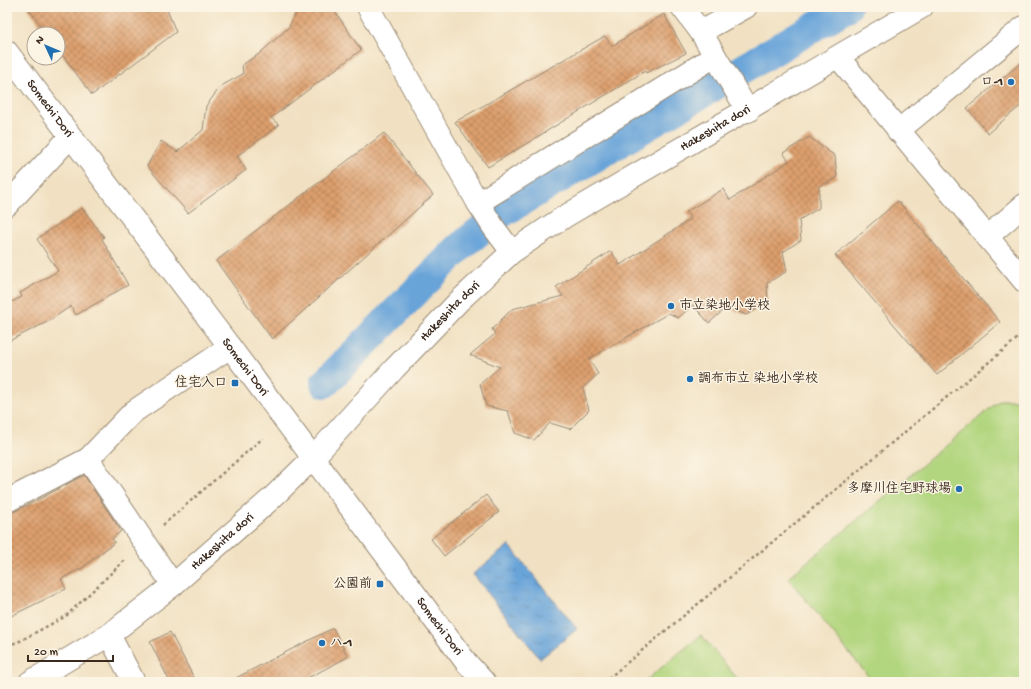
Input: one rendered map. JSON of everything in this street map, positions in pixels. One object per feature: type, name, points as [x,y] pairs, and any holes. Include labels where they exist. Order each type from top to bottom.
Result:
[{"type":"street","points":[[368,7],[479,204],[494,228],[512,252]]},
{"type":"street","points":[[682,7],[701,32],[748,110]]},
{"type":"street","points":[[701,32],[746,7]]},
{"type":"street","name":"Hakeshita dori","points":[[30,682],[110,634],[173,585],[272,498],[313,458],[454,306],[512,252],[564,217],[922,7]]},
{"type":"street","points":[[898,131],[1024,27]]},
{"type":"street","name":"Somechi Dori","points":[[7,52],[466,662],[484,682]]},
{"type":"street","points":[[838,57],[1024,282]]},
{"type":"street","points":[[479,204],[717,60]]},
{"type":"street","points":[[7,205],[70,137]]},
{"type":"street","points":[[987,237],[1024,205]]},
{"type":"street","points":[[7,501],[88,459],[133,412],[230,347]]},
{"type":"street","points":[[88,459],[173,585]]},
{"type":"street","points":[[110,634],[134,682]]},
{"type":"path","points":[[604,682],[1024,333]]},
{"type":"green space","name":"多摩川住宅野球場","points":[[1000,400],[1024,400],[1024,682],[873,682],[788,578]]},
{"type":"green space","points":[[701,635],[740,682],[644,682]]},
{"type":"water","points":[[509,545],[577,629],[540,659],[473,574]]},
{"type":"building","points":[[27,7],[166,7],[176,32],[92,95],[66,60],[66,26],[41,26]]},
{"type":"building","points":[[305,7],[332,7],[361,50],[271,118],[279,125],[237,156],[246,170],[188,213],[147,166],[161,141],[177,152],[203,130],[206,106],[221,86],[243,74],[242,65],[259,54],[289,27],[297,11]]},
{"type":"building","points":[[664,14],[686,53],[646,73],[645,71],[488,167],[455,122],[605,36],[612,46]]},
{"type":"building","name":"ロ-1","points":[[1024,60],[1024,103],[988,133],[967,108]]},
{"type":"building","points":[[384,133],[433,195],[272,339],[216,261]]},
{"type":"building","points":[[809,137],[835,156],[837,178],[819,186],[819,208],[799,220],[801,240],[783,252],[787,271],[767,283],[768,303],[746,315],[727,307],[709,323],[693,305],[678,318],[669,313],[589,359],[598,374],[583,388],[589,410],[570,429],[550,423],[534,440],[515,433],[508,411],[486,406],[480,384],[500,367],[470,355],[495,334],[492,329],[512,309],[563,296],[556,287],[611,251],[620,265],[691,219],[686,212],[723,189],[730,200],[789,161],[783,153]]},
{"type":"building","points":[[898,201],[1000,322],[937,375],[835,255]]},
{"type":"building","points":[[82,208],[104,237],[102,239],[128,285],[76,315],[71,306],[49,321],[7,342],[7,304],[22,297],[20,293],[58,271],[37,239]]},
{"type":"building","points":[[84,475],[121,531],[112,539],[115,542],[82,568],[61,579],[66,589],[7,618],[7,515]]},
{"type":"building","points":[[486,495],[499,512],[444,556],[431,539]]},
{"type":"building","name":"ハ-1","points":[[333,628],[348,657],[300,682],[228,682]]},
{"type":"building","points":[[170,632],[196,682],[170,682],[150,642]]},
{"type":"waterway","points":[[325,383],[459,248],[503,212],[847,7]]},
{"type":"place","name":"ロ-1","points":[[1011,82]]},
{"type":"place","name":"市立染地小学校","points":[[671,306]]},
{"type":"place","name":"調布市立 染地小学校","points":[[690,379]]},
{"type":"place","name":"住宅入口","points":[[235,383]]},
{"type":"place","name":"多摩川住宅野球場","points":[[959,489]]},
{"type":"place","name":"公園前","points":[[380,584]]},
{"type":"place","name":"ハ-1","points":[[322,643]]}]
